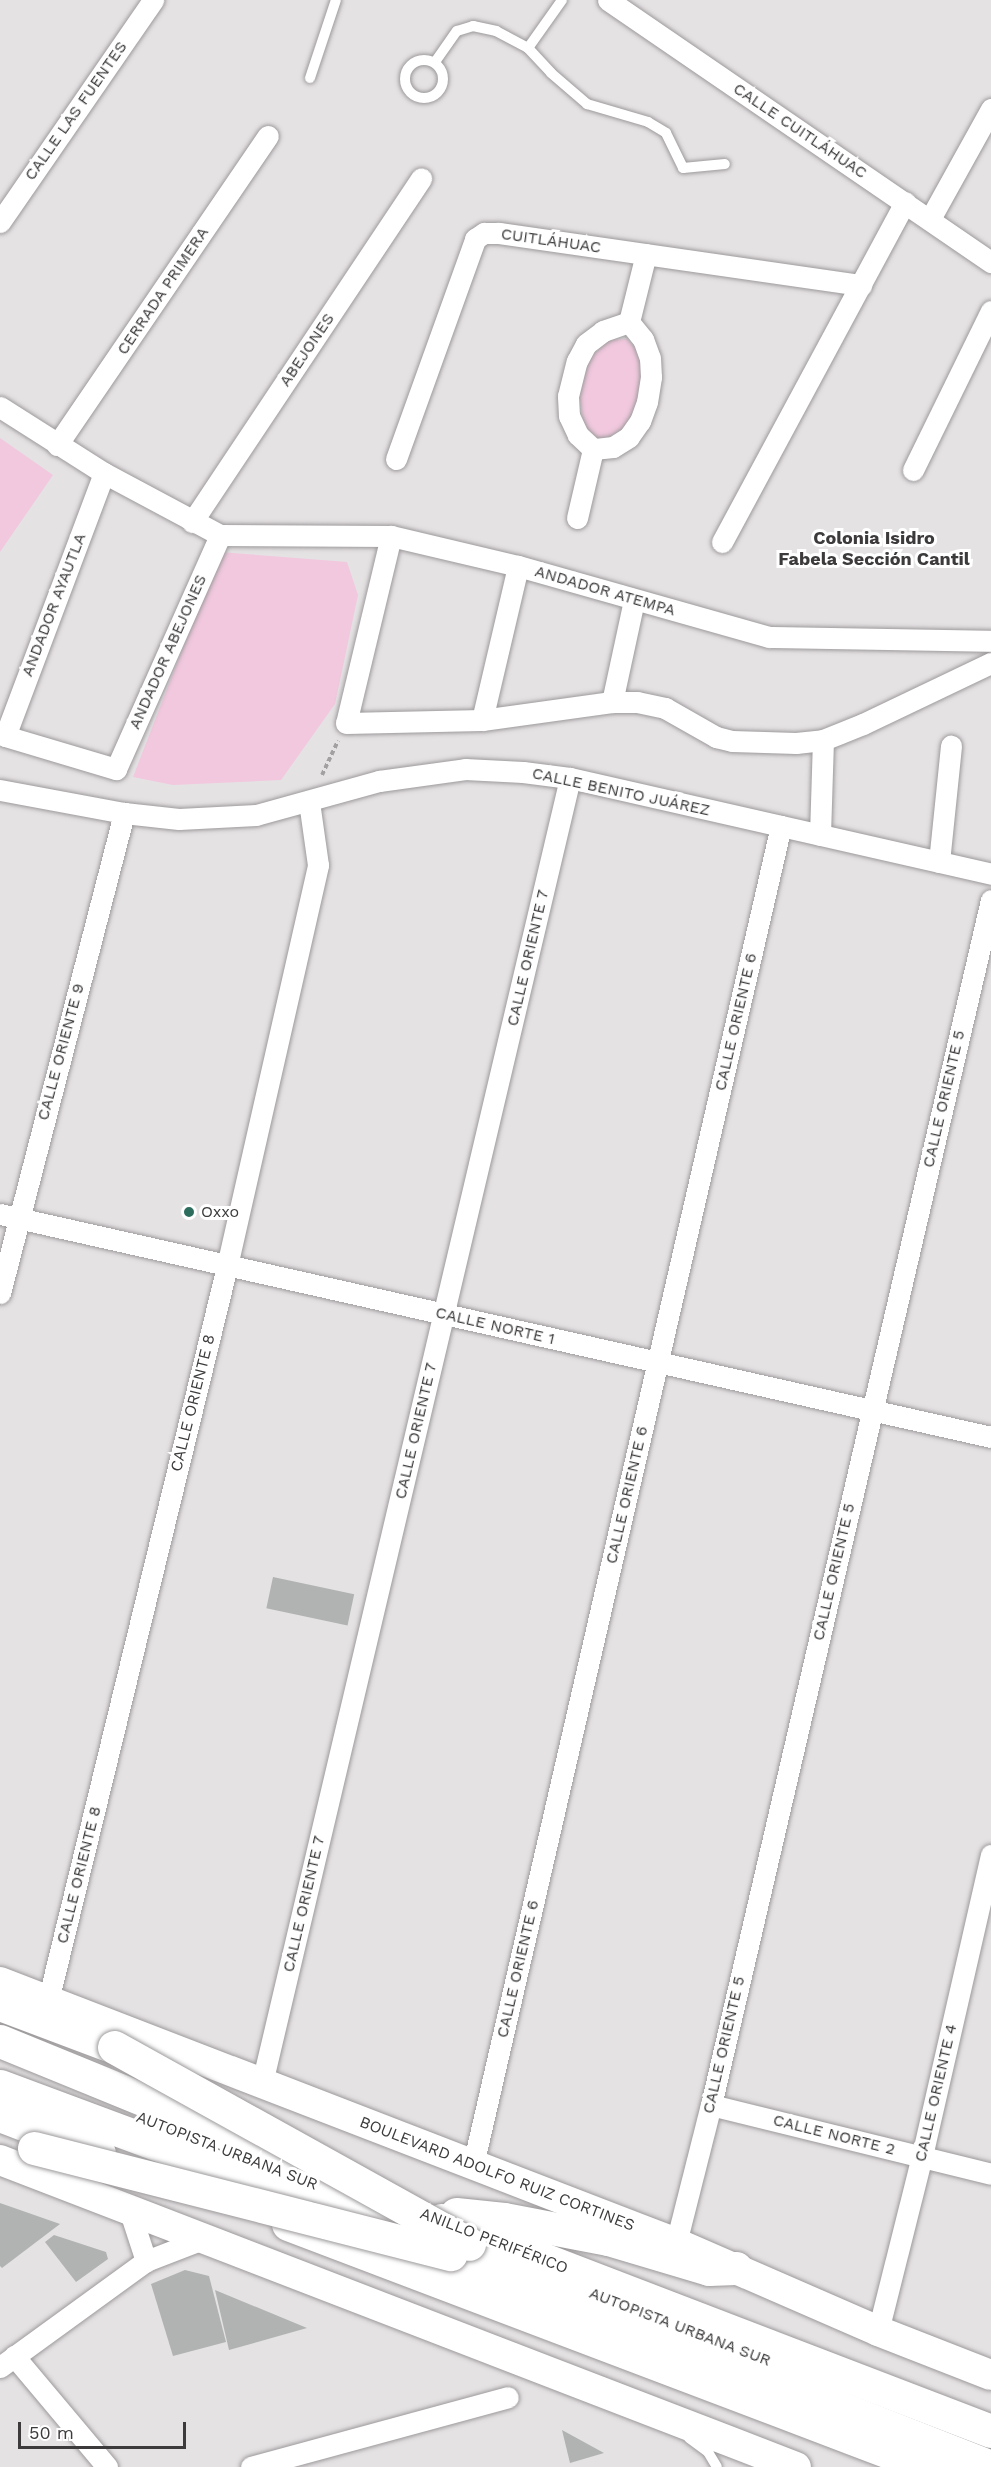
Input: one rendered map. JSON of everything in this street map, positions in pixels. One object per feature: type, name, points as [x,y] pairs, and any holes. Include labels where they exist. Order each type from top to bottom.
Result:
[{"type":"highway","points":[[0,2004],[114,2047],[460,2249]]},
{"type":"highway","name":"ANILLO PERIFÉRICO","points":[[0,2041],[415,2210],[991,2431]]},
{"type":"highway","name":"AUTOPISTA URBANA SUR","points":[[0,2063],[991,2467]]},
{"type":"highway","name":"AUTOPISTA URBANA SUR","points":[[0,2086],[460,2249],[991,2448]]},
{"type":"highway","points":[[0,2115],[928,2467]]},
{"type":"highway","points":[[2,2157],[34,2148],[460,2249]]},
{"type":"highway","points":[[415,2210],[504,2219],[608,2239],[709,2269],[736,2268]]},
{"type":"main road","name":"BOULEVARD ADOLFO RUIZ CORTINES","points":[[0,1982],[676,2243],[878,2331],[991,2375]]},
{"type":"main road","points":[[2,2157],[130,2212],[796,2467]]},
{"type":"street","name":"CALLE LAS FUENTES","points":[[0,222],[153,0]]},
{"type":"street","name":"CALLE CUITLÁHUAC","points":[[608,0],[991,262]]},
{"type":"street","points":[[930,219],[991,109]]},
{"type":"street","name":"CERRADA PRIMERA","points":[[57,445],[268,136]]},
{"type":"street","name":"ABEJONES","points":[[192,522],[422,178]]},
{"type":"street","points":[[722,542],[905,202]]},
{"type":"street","name":"CUITLÁHUAC","points":[[396,459],[475,239],[484,233],[499,233],[861,285]]},
{"type":"street","points":[[630,322],[646,254]]},
{"type":"street","points":[[913,470],[991,311]]},
{"type":"street","points":[[630,322],[643,339],[650,358],[651,378],[647,402],[640,421],[629,437],[613,447],[593,449],[578,435],[569,416],[568,396],[577,361],[586,344],[603,331],[630,322]]},
{"type":"street","points":[[0,407],[104,473],[220,535]]},
{"type":"street","points":[[577,518],[593,449]]},
{"type":"street","name":"ANDADOR AYAUTLA","points":[[104,473],[5,736],[116,769]]},
{"type":"street","name":"ANDADOR ATEMPA","points":[[220,535],[391,536],[518,566],[769,637],[991,641]]},
{"type":"street","name":"ANDADOR ABEJONES","points":[[116,769],[220,535]]},
{"type":"street","points":[[391,536],[346,723],[482,720],[612,702],[637,702],[665,708],[716,737],[732,741],[796,743],[823,740],[991,663]]},
{"type":"street","points":[[482,720],[518,566]]},
{"type":"street","points":[[612,702],[634,600]]},
{"type":"street","points":[[820,835],[823,740]]},
{"type":"street","points":[[939,862],[951,746]]},
{"type":"street","name":"CALLE BENITO JUÁREZ","points":[[0,790],[123,813],[179,819],[256,815],[379,781],[465,769],[524,772],[570,778],[991,874]]},
{"type":"street","name":"CALLE ORIENTE 7","points":[[262,2084],[570,778]]},
{"type":"street","name":"CALLE ORIENTE 8","points":[[48,2001],[227,1266],[318,865],[309,802]]},
{"type":"street","name":"CALLE ORIENTE 9","points":[[0,1293],[9,1216],[123,813]]},
{"type":"street","name":"CALLE ORIENTE 6","points":[[473,2165],[781,826]]},
{"type":"street","name":"CALLE ORIENTE 5","points":[[676,2243],[711,2105],[991,900]]},
{"type":"street","name":"CALLE NORTE 1","points":[[9,1216],[991,1437]]},
{"type":"street","name":"CALLE ORIENTE 4","points":[[878,2331],[922,2156],[991,1855]]},
{"type":"street","name":"CALLE NORTE 2","points":[[711,2105],[991,2174]]},
{"type":"street","points":[[130,2212],[146,2261]]},
{"type":"street","points":[[107,2467],[7,2362],[146,2261],[202,2239]]},
{"type":"street","points":[[251,2467],[508,2397]]},
{"type":"lane","points":[[310,78],[336,0]]},
{"type":"lane","points":[[528,48],[562,0]]},
{"type":"lane","points":[[435,62],[457,31],[473,26],[496,31],[528,48],[551,73],[587,104],[648,122],[666,132],[682,168],[725,164]]},
{"type":"lane","points":[[655,2413],[708,2452],[717,2467]]},
{"type":"path","points":[[309,802],[346,723]]},
{"type":"shaded area","points":[[627,339],[640,353],[645,374],[630,425],[602,441],[590,436],[583,421],[580,400],[581,380],[592,356],[609,340]]},
{"type":"shaded area","points":[[0,438],[53,475],[0,552]]},
{"type":"shaded area","points":[[220,552],[347,562],[358,595],[335,704],[281,780],[173,785],[133,777]]},
{"type":"building","points":[[273,1577],[354,1594],[348,1626],[266,1608]]},
{"type":"building","points":[[0,2203],[60,2224],[2,2268],[0,2266]]},
{"type":"building","points":[[54,2235],[106,2252],[108,2259],[76,2282],[45,2242]]},
{"type":"building","points":[[185,2270],[209,2276],[226,2342],[173,2356],[151,2284]]},
{"type":"building","points":[[215,2290],[307,2328],[229,2350]]},
{"type":"building","points":[[562,2430],[604,2453],[570,2463]]},
{"type":"place","name":"Oxxo","points":[[189,1212]]},
{"type":"district","name":"Colonia Isidro Fabela Sección Cantil","points":[[874,549]]}]
